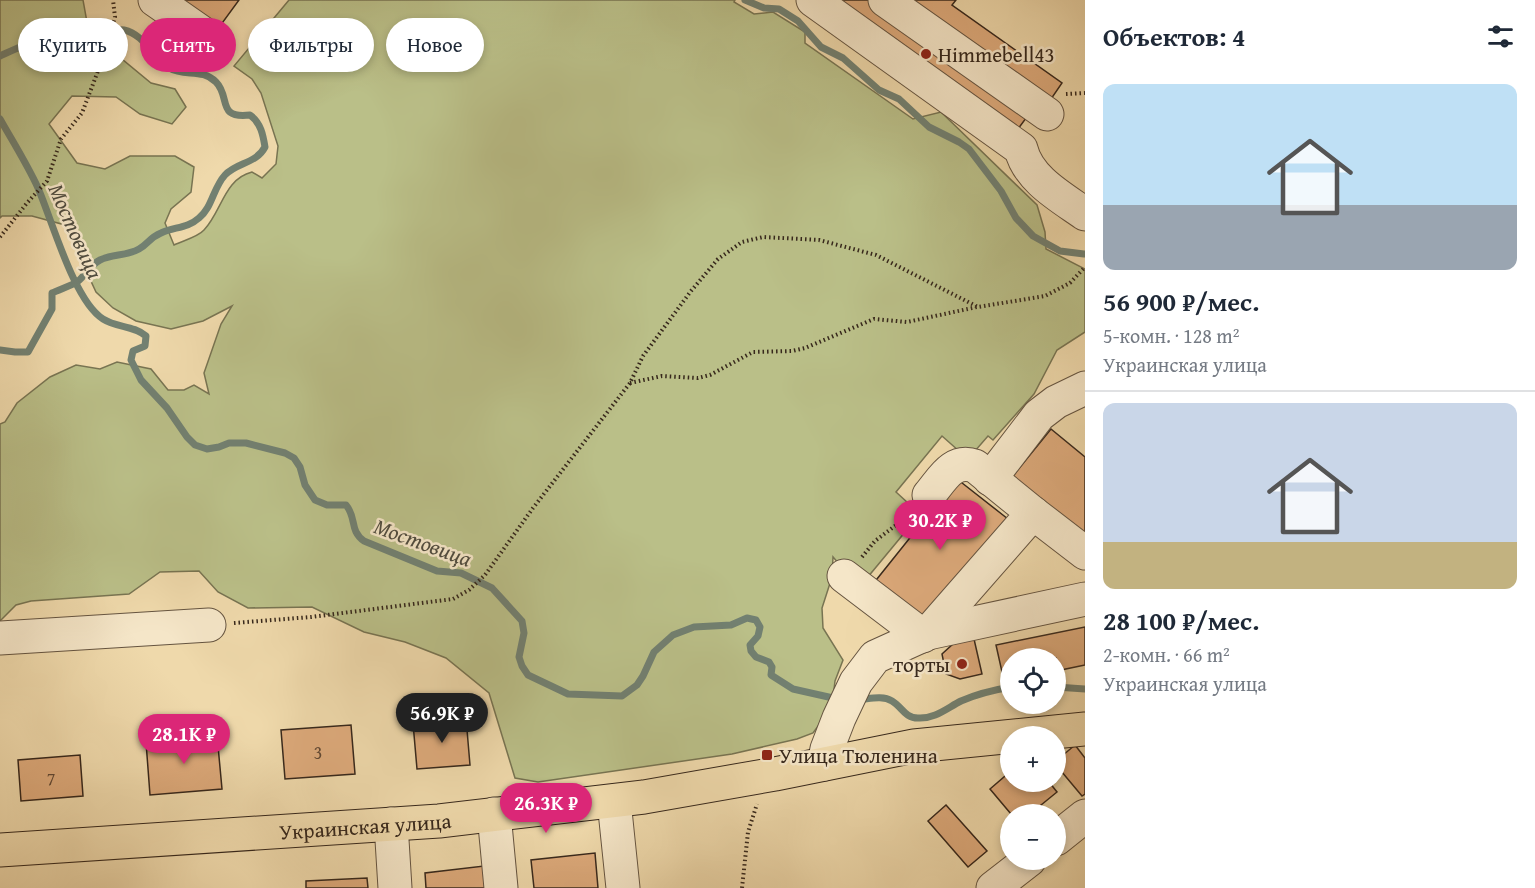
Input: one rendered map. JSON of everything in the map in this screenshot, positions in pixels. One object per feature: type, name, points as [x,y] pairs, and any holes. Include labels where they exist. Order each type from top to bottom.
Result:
[{"type":"main road","name":"Украинская улица","points":[[0,850],[391,824],[614,801],[914,746],[1085,729]]},
{"type":"street","points":[[155,0],[181,18]]},
{"type":"street","points":[[813,0],[1021,149],[1023,158],[1043,183],[1085,214]]},
{"type":"street","points":[[885,0],[1066,100],[1021,149]]},
{"type":"street","points":[[990,479],[1039,415],[1078,400]]},
{"type":"street","points":[[929,495],[954,466],[966,463],[975,466],[1085,553]]},
{"type":"street","points":[[925,635],[1033,513]]},
{"type":"street","points":[[846,578],[925,635]]},
{"type":"street","points":[[824,764],[839,718],[856,682],[875,657],[925,635],[1085,599]]},
{"type":"street","points":[[0,638],[209,626]]},
{"type":"street","points":[[614,801],[623,888]]},
{"type":"street","points":[[494,814],[501,888]]},
{"type":"street","points":[[1066,830],[1085,816]]},
{"type":"street","points":[[391,824],[395,888]]},
{"type":"street","points":[[993,888],[1016,870]]},
{"type":"path","points":[[0,237],[47,181],[61,139],[81,112],[98,71],[115,17],[113,0]]},
{"type":"path","points":[[209,626],[311,617],[453,599],[469,590],[485,575],[533,508],[630,383],[649,348],[691,291],[718,259],[742,242],[763,237],[819,240],[876,255],[978,307]]},
{"type":"path","points":[[630,383],[662,376],[698,378],[711,375],[753,352],[792,351],[805,348],[874,319],[907,322],[1046,296],[1070,283],[1085,267]]},
{"type":"path","points":[[846,578],[875,541],[912,514],[929,495]]},
{"type":"path","points":[[742,888],[748,832],[758,800]]},
{"type":"green space","points":[[0,0],[83,0],[86,18],[18,18],[18,72],[128,72],[128,64],[151,83],[175,89],[186,107],[172,124],[140,114],[116,97],[72,96],[49,124],[77,163],[105,169],[130,156],[175,156],[194,167],[191,192],[171,209],[165,223],[174,245],[204,230],[235,181],[252,172],[262,178],[276,164],[278,146],[261,93],[252,79],[236,67],[236,64],[248,49],[248,72],[374,72],[374,18],[274,18],[289,0],[735,0],[734,2],[754,14],[773,12],[805,32],[805,43],[913,119],[941,112],[1037,205],[1045,232],[1046,249],[1085,269],[1085,332],[1057,350],[1034,394],[993,440],[988,436],[968,459],[942,436],[896,492],[920,514],[867,578],[840,565],[833,557],[832,577],[822,608],[823,628],[843,660],[835,681],[833,698],[824,718],[813,733],[732,754],[538,782],[515,778],[489,693],[446,658],[405,642],[364,632],[312,607],[248,608],[218,592],[199,571],[160,572],[129,594],[31,601],[16,605],[0,621],[0,424],[5,422],[17,403],[50,377],[76,365],[100,369],[117,362],[151,369],[168,390],[184,390],[194,385],[209,394],[204,373],[221,324],[232,306],[203,321],[171,329],[136,321],[113,308],[96,292],[65,225],[32,216],[2,216],[0,218]]},
{"type":"building","points":[[183,0],[239,0],[226,18],[209,18]]},
{"type":"building","points":[[835,0],[875,0],[1032,110],[1018,129]]},
{"type":"building","points":[[904,0],[956,0],[952,5],[1062,83],[1049,102]]},
{"type":"building","points":[[1051,429],[1085,457],[1085,536],[1012,477]]},
{"type":"building","points":[[957,479],[1008,519],[923,624],[873,584]]},
{"type":"building","points":[[1085,627],[1085,665],[1066,669],[1066,648],[1000,648],[1000,663],[996,645]]},
{"type":"building","name":"торты","points":[[974,639],[982,674],[960,679],[946,674],[942,654],[953,644]]},
{"type":"building","points":[[466,718],[470,765],[417,769],[413,723]]},
{"type":"building","points":[[351,725],[355,774],[285,779],[281,730]]},
{"type":"building","points":[[217,735],[222,789],[150,795],[146,742]]},
{"type":"building","points":[[1075,745],[1085,758],[1085,794],[1082,796],[1066,777],[1066,753]]},
{"type":"building","points":[[80,755],[83,796],[21,801],[18,760]]},
{"type":"building","points":[[1000,780],[1000,792],[1057,792],[1042,804],[1003,804],[990,789]]},
{"type":"building","points":[[946,805],[987,851],[968,867],[928,821]]},
{"type":"building","points":[[595,853],[598,888],[534,888],[531,860]]},
{"type":"building","points":[[484,866],[486,888],[426,888],[425,873]]},
{"type":"building","points":[[367,878],[368,888],[306,888],[306,881]]},
{"type":"waterway","points":[[745,0],[764,8],[779,9],[798,21],[821,47],[843,58],[879,90],[899,99],[929,127],[969,149],[1001,191],[1016,218],[1033,236],[1060,251],[1084,254]]},
{"type":"waterway","points":[[0,56],[43,39],[71,42],[111,30],[124,30],[138,37],[169,68],[205,75],[216,82],[232,114],[250,115],[257,122],[265,147],[257,157],[225,175],[207,209],[195,221],[157,235],[134,251],[100,260],[77,282],[52,293],[52,309],[28,352],[0,350]]},
{"type":"waterway","name":"Мостовица","points":[[0,119],[38,188],[65,259],[83,295],[92,310],[103,319],[136,330],[146,336],[145,346],[133,351],[131,360],[141,380],[167,408],[195,445],[207,449],[229,443],[246,443],[285,453],[294,458],[300,467],[305,485],[315,500],[327,505],[346,505],[356,533],[364,541],[437,571],[461,573],[492,588],[522,621],[524,633],[519,657],[528,675],[568,694],[622,696],[637,685],[654,652],[673,635],[694,627],[731,625],[747,618],[756,620],[760,627],[758,636],[750,645],[751,651],[756,657],[769,662],[772,667],[771,675],[793,689],[833,698]]},
{"type":"waterway","name":"Мостовица","points":[[1066,688],[1085,689]]},
{"type":"waterway","name":"Мостовица","points":[[864,699],[886,698],[910,716],[924,718],[973,696],[1000,689]]},
{"type":"place","name":"Himmebell43","points":[[926,54]]},
{"type":"place","name":"торты","points":[[962,664]]},
{"type":"place","name":"Улица Тюленина","points":[[767,755]]}]
